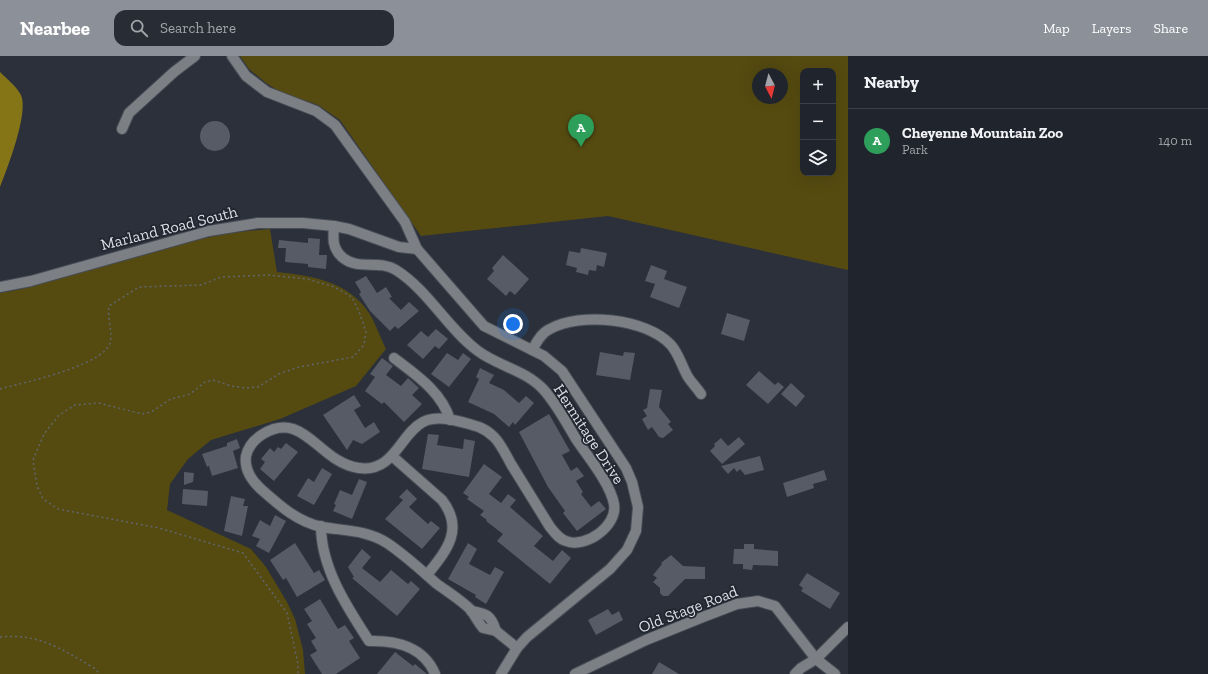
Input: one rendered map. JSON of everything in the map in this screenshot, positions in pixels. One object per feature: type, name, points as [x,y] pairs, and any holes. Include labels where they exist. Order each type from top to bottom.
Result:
[{"type":"street","points":[[122,129],[128,113],[174,72],[195,56]]},
{"type":"street","points":[[232,56],[246,76],[267,92],[316,111],[335,125],[405,222],[417,249],[484,326],[553,362],[562,371],[626,468],[636,494],[638,520],[636,531],[627,550],[610,569],[537,628],[517,648],[501,674]]},
{"type":"street","name":"Marland Road South","points":[[0,287],[30,281],[233,226],[280,222],[334,226],[349,229],[399,247],[417,249]]},
{"type":"street","name":"Hermitage Drive","points":[[334,226],[332,242],[341,256],[349,262],[358,265],[379,264],[395,270],[435,305],[478,352],[526,376],[543,388],[607,487],[614,506],[613,515],[609,523],[590,539],[573,543],[565,541],[557,536],[550,527],[494,438],[479,428],[450,420],[438,419],[423,422],[416,427],[392,456]]},
{"type":"street","points":[[532,350],[543,333],[562,324],[577,320],[593,319],[628,323],[655,334],[671,345],[688,378],[701,394]]},
{"type":"street","points":[[394,358],[421,379],[441,399],[450,420]]},
{"type":"street","points":[[427,575],[450,544],[452,536],[452,518],[449,509],[442,500],[392,456],[370,468],[360,468],[342,464],[333,459],[297,430],[289,427],[271,430],[255,440],[248,449],[246,458],[247,468],[257,486],[282,508],[293,515],[321,526],[359,532],[379,539],[427,575],[471,611],[484,614],[493,619],[496,631],[517,648]]},
{"type":"street","points":[[321,526],[321,544],[328,565],[347,605],[369,641],[383,640],[395,642],[417,651],[427,660],[435,674]]},
{"type":"street","name":"Old Stage Road","points":[[578,673],[646,640],[723,609],[748,601],[767,602],[775,606],[816,659],[835,674]]},
{"type":"street","points":[[795,674],[801,668],[816,659],[848,627]]},
{"type":"path","points":[[0,389],[73,368],[98,355],[107,348],[110,341],[108,314],[109,306],[139,287],[201,285],[221,277],[269,275],[307,279],[334,287],[352,297],[366,332],[364,345],[353,357],[299,367],[279,374],[258,387],[247,388],[231,386],[213,380],[205,382],[190,394],[171,399],[150,412],[142,414],[99,403],[75,405],[59,415],[44,434],[33,460],[38,486],[43,499],[58,509],[159,528],[243,553],[287,613],[298,664],[298,674]]},
{"type":"path","points":[[0,637],[17,635],[44,640],[94,668],[100,674]]},
{"type":"shaded area","points":[[240,56],[848,56],[848,270],[608,216],[421,236],[340,120],[318,105],[280,92],[249,69]]},
{"type":"shaded area","points":[[0,72],[19,92],[23,103],[20,127],[0,187]]},
{"type":"shaded area","points":[[270,229],[277,272],[316,278],[340,287],[351,294],[369,313],[386,349],[356,386],[280,419],[211,440],[188,459],[170,484],[167,510],[251,549],[266,567],[287,602],[295,619],[303,650],[305,674],[0,674],[0,293],[22,289],[201,239],[229,233]]},
{"type":"building","points":[[215,121],[221,122],[229,130],[229,142],[221,150],[215,151],[209,150],[201,142],[200,136],[201,130],[209,122]]},
{"type":"building","points":[[308,238],[320,239],[319,255],[327,255],[326,269],[308,267],[308,264],[285,262],[286,248],[278,248],[279,240],[308,243]]},
{"type":"building","points":[[581,248],[607,253],[604,267],[597,265],[596,271],[589,270],[588,275],[576,272],[577,268],[566,265],[569,251],[580,253]]},
{"type":"building","points":[[503,255],[529,279],[515,295],[510,291],[506,296],[487,279],[494,271],[492,268]]},
{"type":"building","points":[[651,265],[667,271],[664,279],[687,287],[679,308],[650,297],[655,284],[645,281]]},
{"type":"building","points":[[366,276],[377,293],[386,287],[392,297],[389,298],[401,310],[409,302],[419,311],[398,329],[395,326],[390,331],[370,311],[359,294],[361,292],[355,282]]},
{"type":"building","points":[[727,313],[750,320],[744,341],[721,334]]},
{"type":"building","points":[[436,329],[448,339],[439,349],[435,346],[423,359],[407,345],[421,331],[428,337]]},
{"type":"building","points":[[600,352],[623,356],[624,352],[635,353],[630,380],[596,375]]},
{"type":"building","points":[[447,353],[458,360],[463,353],[471,359],[449,387],[431,374]]},
{"type":"building","points":[[382,358],[393,366],[386,375],[401,386],[408,378],[419,388],[412,395],[422,404],[404,422],[384,402],[382,404],[365,391],[375,377],[370,374]]},
{"type":"building","points":[[480,368],[494,375],[489,383],[504,390],[519,403],[526,396],[534,403],[515,425],[513,422],[509,427],[494,414],[468,402],[479,379],[476,377]]},
{"type":"building","points":[[759,371],[775,385],[778,382],[784,387],[768,404],[746,385]]},
{"type":"building","points":[[791,383],[805,396],[796,407],[781,394]]},
{"type":"building","points":[[650,389],[662,390],[659,407],[671,422],[668,424],[673,430],[663,438],[659,437],[652,427],[648,430],[642,419],[647,416],[643,410],[647,408]]},
{"type":"building","points":[[354,395],[361,406],[354,410],[365,428],[374,422],[380,432],[362,444],[353,440],[347,450],[323,415]]},
{"type":"building","points":[[549,414],[570,451],[562,455],[571,471],[577,467],[584,476],[576,481],[583,492],[581,494],[591,507],[599,501],[606,509],[577,531],[563,513],[565,511],[548,487],[519,432]]},
{"type":"building","points":[[428,434],[439,435],[437,445],[463,449],[464,439],[475,441],[469,477],[422,469]]},
{"type":"building","points":[[739,437],[745,444],[722,464],[710,451],[715,446],[714,444],[721,438],[728,446]]},
{"type":"building","points":[[237,439],[240,448],[233,451],[238,468],[212,476],[209,466],[207,467],[202,454],[227,446],[227,443]]},
{"type":"building","points":[[286,443],[298,452],[274,481],[260,469],[265,462],[261,459],[270,448],[274,452],[278,447],[281,449]]},
{"type":"building","points":[[760,456],[764,470],[745,475],[740,469],[737,472],[734,468],[728,474],[721,466]]},
{"type":"building","points":[[484,464],[502,477],[489,494],[501,503],[508,494],[516,500],[510,507],[543,536],[534,546],[553,561],[562,550],[571,558],[550,584],[497,541],[503,534],[480,515],[484,511],[467,499],[469,497],[463,493]]},
{"type":"building","points":[[322,468],[332,474],[314,505],[297,496],[308,478],[314,482]]},
{"type":"building","points":[[824,470],[827,480],[813,484],[814,488],[787,497],[783,483]]},
{"type":"building","points":[[184,472],[194,473],[193,482],[184,485]]},
{"type":"building","points":[[359,479],[367,482],[352,519],[333,511],[336,505],[334,504],[340,490],[352,495]]},
{"type":"building","points":[[183,489],[208,491],[207,506],[182,504]]},
{"type":"building","points":[[407,489],[417,499],[409,507],[428,524],[431,521],[440,528],[422,549],[385,519],[403,500],[399,497]]},
{"type":"building","points":[[231,496],[245,499],[243,506],[248,506],[242,536],[224,531]]},
{"type":"building","points":[[275,515],[286,521],[269,553],[256,546],[260,539],[252,536],[260,520],[270,526]]},
{"type":"building","points":[[295,543],[314,573],[319,570],[325,580],[297,597],[286,578],[283,580],[270,560]]},
{"type":"building","points":[[468,543],[477,549],[469,564],[490,575],[495,567],[504,572],[486,604],[475,597],[476,595],[448,579]]},
{"type":"building","points":[[744,544],[754,544],[754,549],[778,551],[778,566],[753,565],[752,570],[743,569],[743,564],[733,564],[734,549],[744,549]]},
{"type":"building","points":[[362,549],[371,557],[362,568],[380,582],[391,570],[408,584],[411,581],[420,589],[397,616],[352,578],[354,577],[348,567]]},
{"type":"building","points":[[671,555],[683,566],[705,567],[705,579],[685,579],[668,596],[663,596],[660,593],[660,588],[653,582],[657,578],[653,575],[662,564],[661,563]]},
{"type":"building","points":[[807,573],[840,593],[830,609],[801,591],[803,588],[799,585]]},
{"type":"building","points":[[320,599],[338,629],[345,625],[354,638],[349,641],[360,658],[336,674],[322,674],[310,655],[317,651],[311,641],[316,638],[307,624],[312,621],[304,609]]},
{"type":"building","points":[[608,609],[612,615],[619,611],[623,620],[596,635],[588,620]]},
{"type":"building","points":[[395,652],[413,666],[415,664],[427,674],[377,674]]},
{"type":"building","points":[[659,662],[679,674],[652,674]]},
{"type":"place","name":"Cheyenne Mountain Zoo","points":[[581,147]]}]
